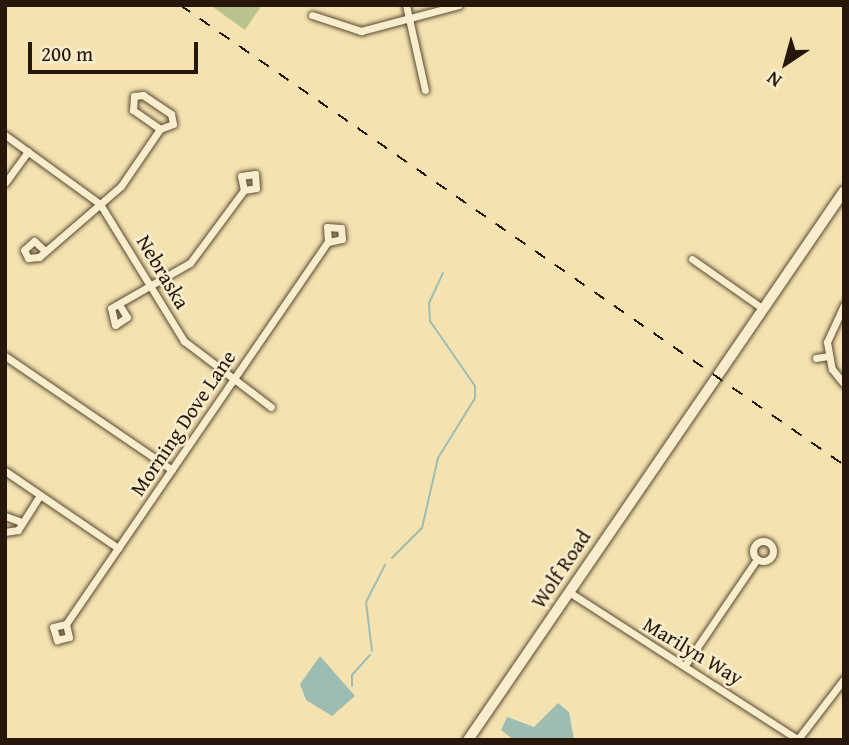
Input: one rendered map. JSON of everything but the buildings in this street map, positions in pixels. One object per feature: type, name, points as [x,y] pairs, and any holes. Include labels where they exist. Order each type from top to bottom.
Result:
[{"type":"main road","name":"Wolf Road","points":[[468,740],[844,191]]},
{"type":"street","points":[[406,5],[412,22],[425,90]]},
{"type":"street","points":[[312,15],[361,31],[412,22],[459,5]]},
{"type":"street","points":[[43,249],[100,204],[160,129],[173,124],[171,114],[144,95],[134,96],[133,110],[160,129]]},
{"type":"street","name":"Nebraska","points":[[5,135],[100,204],[196,356],[271,407]]},
{"type":"street","points":[[5,183],[28,151]]},
{"type":"street","points":[[120,306],[197,256],[244,190]]},
{"type":"street","name":"Morning Dove Lane","points":[[66,624],[327,242]]},
{"type":"street","points":[[692,259],[762,308]]},
{"type":"street","points":[[844,305],[828,334],[828,356],[844,384]]},
{"type":"street","points":[[5,356],[172,470]]},
{"type":"street","points":[[816,358],[828,356]]},
{"type":"street","points":[[5,471],[118,548]]},
{"type":"street","points":[[5,532],[15,532],[19,521],[40,495]]},
{"type":"street","points":[[5,516],[19,521]]},
{"type":"street","points":[[685,665],[757,559]]},
{"type":"street","name":"Marilyn Way","points":[[569,592],[799,739]]},
{"type":"street","points":[[799,739],[844,679]]},
{"type":"green space","points":[[210,5],[262,5],[245,30]]},
{"type":"water","points":[[320,656],[355,696],[332,716],[306,700],[300,684]]},
{"type":"water","points":[[558,703],[569,712],[574,740],[514,740],[501,730],[507,717],[534,727]]},
{"type":"waterway","points":[[392,558],[422,528],[438,458],[475,398],[475,386],[430,321],[429,303],[443,273]]},
{"type":"waterway","points":[[372,651],[366,602],[385,565]]},
{"type":"waterway","points":[[352,686],[352,675],[370,655]]},
{"type":"railway","points":[[180,5],[844,465]]}]
